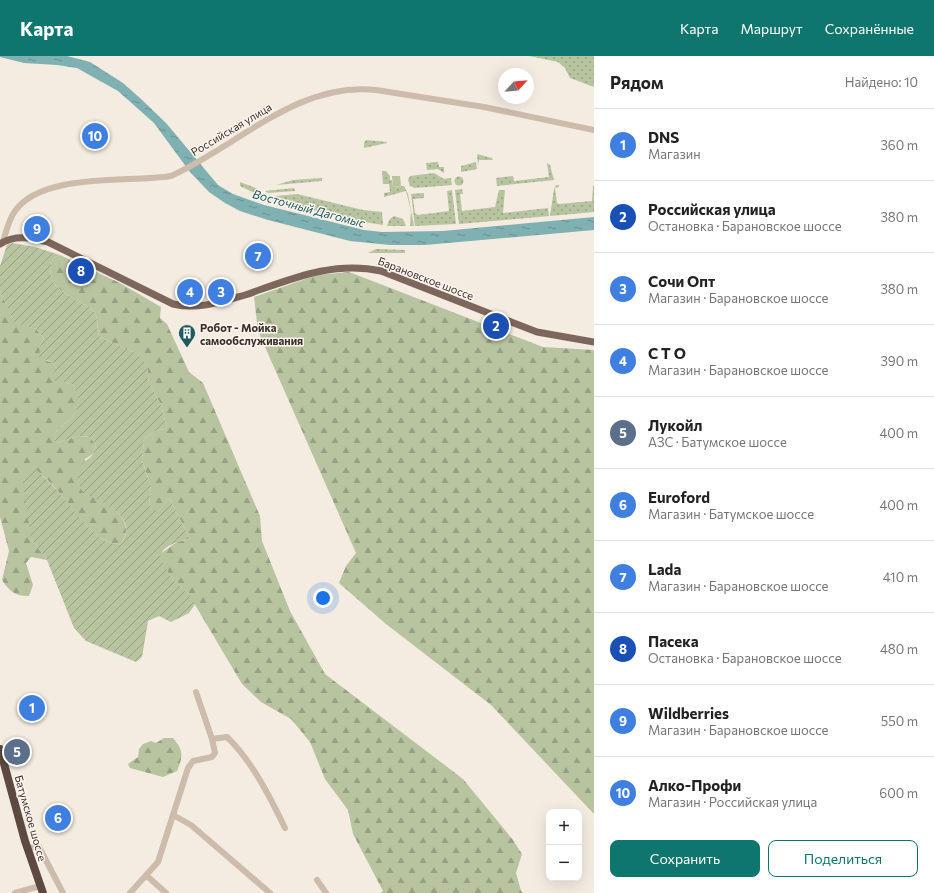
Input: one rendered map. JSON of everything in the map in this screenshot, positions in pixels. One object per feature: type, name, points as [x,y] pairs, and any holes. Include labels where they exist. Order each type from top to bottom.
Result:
[{"type":"highway","name":"Батумское шоссе","points":[[0,748],[27,848],[42,890]]},
{"type":"main road","name":"Барановское шоссе","points":[[1,243],[18,238],[29,238],[48,242],[173,304],[193,307],[219,303],[312,272],[343,267],[366,267],[381,271],[537,332],[594,342]]},
{"type":"street","name":"Российская улица","points":[[1,243],[15,211],[21,204],[42,192],[88,180],[153,179],[171,176],[208,156],[299,102],[325,93],[363,88],[484,107],[594,130]]},
{"type":"street","points":[[130,893],[147,876],[158,862],[188,768],[193,761],[214,756],[215,753],[212,739],[196,692]]},
{"type":"street","points":[[212,739],[227,737],[233,743],[252,769],[275,807],[285,828]]},
{"type":"street","points":[[173,815],[191,825],[270,893]]},
{"type":"street","points":[[27,848],[39,847],[42,850],[46,864],[63,893]]},
{"type":"street","points":[[147,876],[166,893]]},
{"type":"street","points":[[317,880],[326,893]]},
{"type":"street","points":[[15,893],[42,890]]},
{"type":"green space","points":[[529,56],[594,56],[594,87],[570,78],[565,68],[558,62]]},
{"type":"green space","points":[[366,140],[387,143],[364,148],[364,143]]},
{"type":"green space","points":[[477,154],[492,158],[493,160],[479,160],[478,165]]},
{"type":"green space","points":[[438,162],[439,167],[444,167],[444,173],[438,169],[427,170],[426,163]]},
{"type":"green space","points":[[476,162],[477,169],[461,172],[461,166]]},
{"type":"green space","points":[[547,163],[550,165],[554,180],[497,186],[496,178],[513,176],[514,181],[549,177]]},
{"type":"green space","points":[[382,171],[386,171],[390,176],[393,187],[404,186],[408,194],[414,226],[410,226],[411,211],[406,191],[384,197],[384,193],[390,192],[389,184],[383,184]]},
{"type":"green space","points":[[434,173],[444,179],[451,178],[452,185],[415,188],[410,186],[408,180],[410,176]]},
{"type":"green space","points":[[392,176],[400,176],[401,186],[393,187]]},
{"type":"green space","points":[[459,176],[464,181],[459,186],[454,181]]},
{"type":"green space","points":[[322,178],[322,181],[276,185],[293,180]]},
{"type":"green space","points":[[240,182],[256,188],[266,197],[297,194],[363,210],[382,212],[383,225],[358,221],[265,198],[240,186]]},
{"type":"green space","points":[[556,185],[559,185],[559,187],[555,188],[557,203],[559,204],[592,201],[594,186],[594,212],[550,216],[554,189]]},
{"type":"green space","points":[[294,188],[295,191],[268,193],[265,191]]},
{"type":"green space","points":[[462,189],[463,194],[460,194],[462,211],[495,207],[499,190],[505,190],[503,213],[548,208],[549,216],[459,224],[455,190]]},
{"type":"green space","points":[[452,190],[456,224],[415,226],[411,194],[424,193],[424,198],[413,199],[415,213],[418,215],[449,211],[447,191]]},
{"type":"green space","points":[[394,216],[403,219],[406,226],[387,226],[389,220]]},
{"type":"green space","points":[[12,243],[35,247],[60,255],[53,258],[51,266],[51,274],[56,285],[66,294],[92,310],[96,317],[100,337],[133,352],[141,358],[147,366],[149,383],[161,405],[167,428],[153,432],[144,439],[142,460],[151,486],[149,504],[152,510],[159,511],[169,497],[190,539],[176,542],[167,547],[161,554],[160,558],[172,579],[188,593],[195,604],[189,613],[171,622],[159,616],[148,621],[142,657],[136,662],[86,641],[74,628],[47,560],[31,539],[22,478],[35,468],[55,488],[93,532],[102,539],[112,543],[121,544],[126,528],[124,521],[114,509],[85,494],[79,485],[77,475],[78,470],[81,465],[93,454],[96,445],[90,437],[78,436],[57,443],[53,440],[55,433],[73,416],[80,403],[73,385],[62,382],[56,383],[52,375],[56,369],[54,363],[39,357],[40,346],[44,338],[36,329],[14,323],[0,291],[0,266],[7,245]]},
{"type":"green space","points":[[376,249],[405,250],[405,253],[368,253]]},
{"type":"green space","points":[[60,255],[120,283],[161,307],[160,318],[167,324],[189,372],[203,383],[260,516],[262,541],[290,611],[325,674],[463,779],[513,840],[522,854],[516,873],[521,891],[523,893],[380,893],[383,891],[353,834],[348,810],[325,779],[310,742],[291,719],[261,702],[242,684],[188,593],[172,579],[164,566],[160,558],[160,554],[177,542],[190,539],[169,497],[159,511],[152,511],[149,504],[151,486],[142,460],[144,439],[153,432],[167,428],[161,405],[149,383],[147,366],[133,352],[100,337],[96,317],[92,310],[66,294],[56,285],[51,274],[51,266],[53,258]]},
{"type":"green space","points":[[349,272],[543,347],[594,350],[594,814],[491,705],[386,624],[339,583],[346,566],[356,553],[258,331],[254,297],[317,275]]},
{"type":"green space","points":[[0,291],[14,322],[36,329],[44,338],[40,346],[47,361],[54,363],[62,382],[73,385],[81,403],[73,416],[55,433],[57,443],[78,436],[90,437],[96,445],[93,454],[85,459],[84,493],[101,501],[117,512],[126,526],[125,535],[121,544],[112,543],[103,539],[85,524],[52,484],[34,469],[31,539],[47,560],[31,557],[26,563],[33,585],[29,596],[16,594],[8,588],[2,580],[9,551],[0,517]]},
{"type":"green space","points":[[164,738],[173,738],[181,750],[181,757],[177,771],[163,777],[130,768],[128,764],[138,757],[139,749],[143,744],[151,741],[156,743]]},
{"type":"water","points":[[0,56],[67,56],[90,62],[123,83],[166,123],[218,185],[233,194],[264,205],[364,230],[382,232],[443,231],[594,217],[594,230],[425,245],[390,245],[350,241],[268,220],[240,211],[209,192],[190,172],[154,123],[118,91],[77,68],[24,63]]},
{"type":"place","name":"Алко-Профи","points":[[95,136]]},
{"type":"place","name":"Wildberries","points":[[37,229]]},
{"type":"place","name":"Lada","points":[[258,256]]},
{"type":"place","name":"Пасека","points":[[81,271]]},
{"type":"place","name":"С Т О","points":[[190,292]]},
{"type":"place","name":"Сочи Опт","points":[[221,292]]},
{"type":"place","name":"Российская улица","points":[[496,326]]},
{"type":"place","name":"Робот - Мойка самообслуживания","points":[[187,348]]},
{"type":"place","name":"DNS","points":[[32,708]]},
{"type":"place","name":"Лукойл","points":[[17,752]]},
{"type":"place","name":"Euroford","points":[[58,818]]},
{"type":"water label","name":"Восточный Дагомыс","points":[[309,208]]}]
